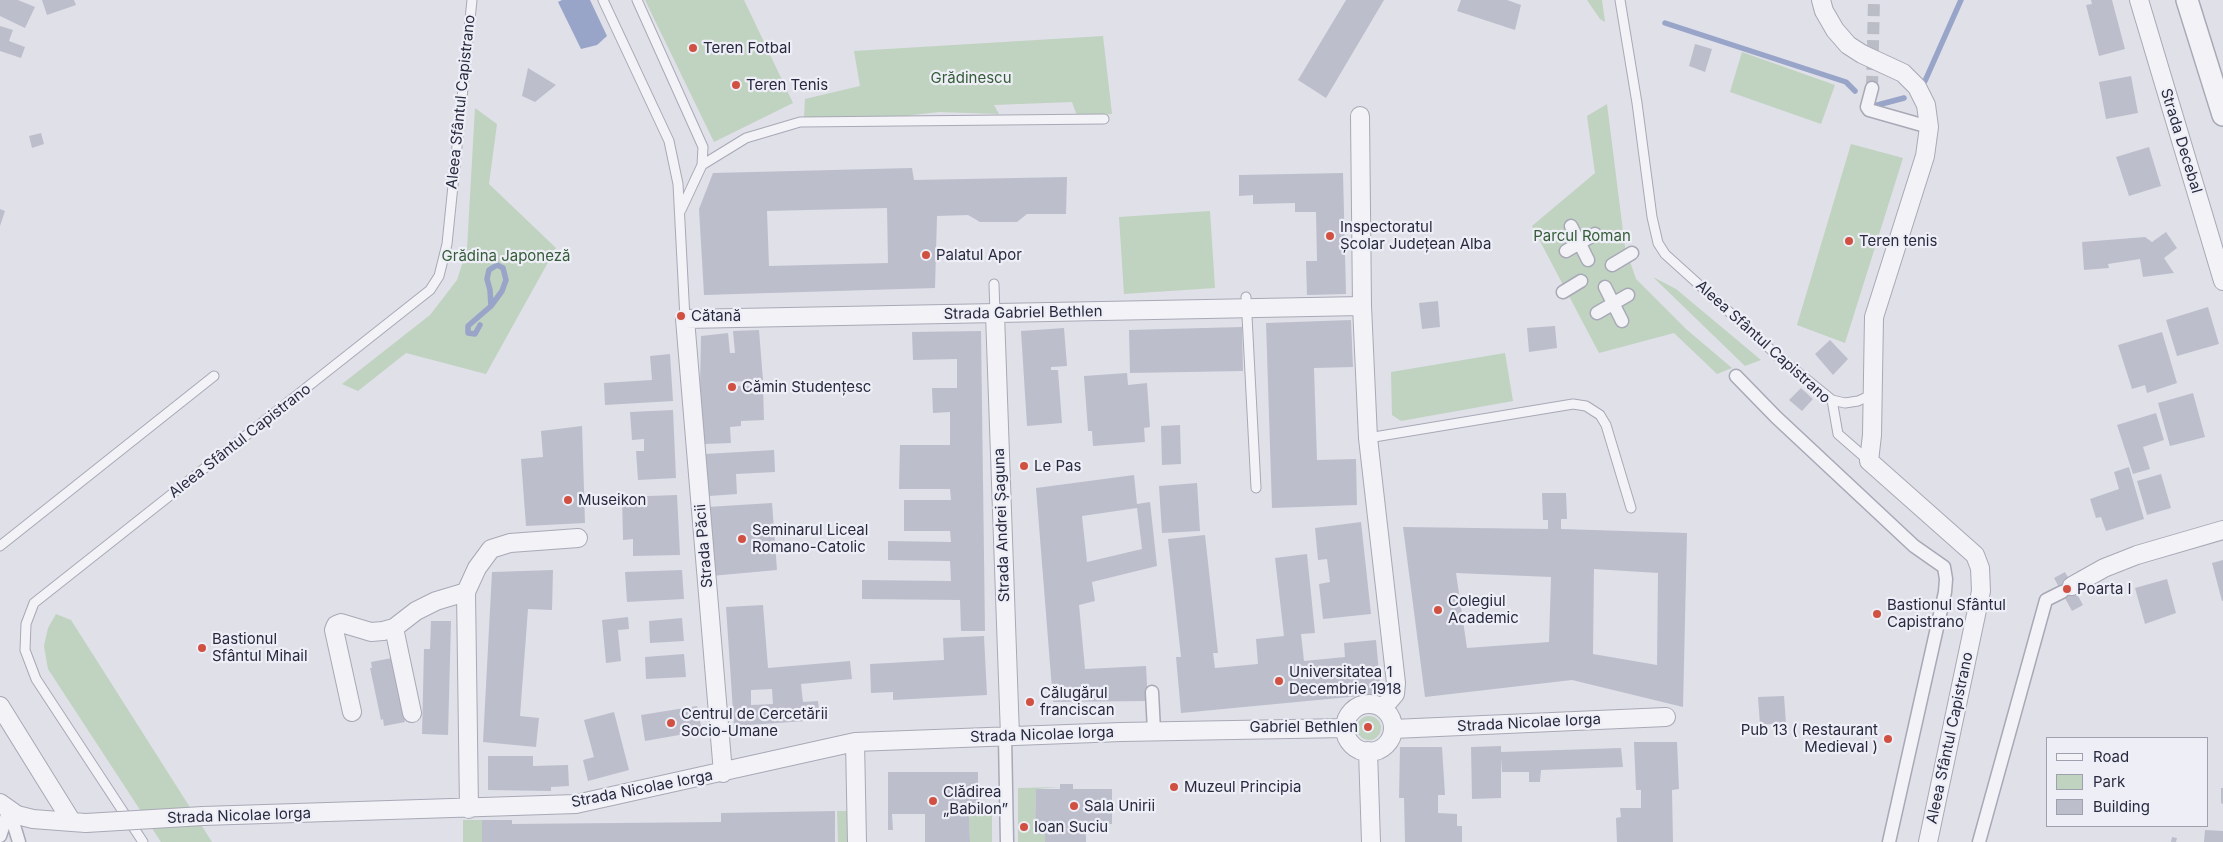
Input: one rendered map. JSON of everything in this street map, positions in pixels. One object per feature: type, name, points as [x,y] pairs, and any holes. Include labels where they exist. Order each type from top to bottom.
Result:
[{"type":"street","points":[[1821,0],[1824,11],[1835,30],[1848,45],[1862,54],[1903,73],[1917,87],[1926,105],[1929,127],[1925,156],[1874,318],[1871,390],[1872,435],[1869,461]]},
{"type":"street","name":"Strada Decebal","points":[[2139,0],[2223,281]]},
{"type":"street","points":[[2187,0],[2223,115]]},
{"type":"street","points":[[1872,88],[1867,107],[1869,110],[1929,127]]},
{"type":"street","points":[[1360,116],[1362,306],[1368,438],[1396,683],[1395,694],[1383,708]]},
{"type":"street","points":[[1571,226],[1588,260]]},
{"type":"street","points":[[1566,252],[1595,234]]},
{"type":"street","points":[[1612,265],[1632,253]]},
{"type":"street","points":[[1563,292],[1581,281]]},
{"type":"street","points":[[1605,288],[1622,321]]},
{"type":"street","points":[[1597,313],[1628,296]]},
{"type":"street","name":"Strada Gabriel Bethlen","points":[[685,319],[995,314],[1246,302],[1362,306]]},
{"type":"street","name":"Strada Andrei Șaguna","points":[[995,314],[1008,736]]},
{"type":"street","name":"Strada Păcii","points":[[685,319],[723,773]]},
{"type":"street","points":[[1736,376],[1776,417],[1914,546],[1944,567],[1945,586],[1889,842]]},
{"type":"street","name":"Aleea Sfântul Capistrano","points":[[1869,461],[1974,555],[1981,574],[1981,591],[1928,842]]},
{"type":"street","points":[[1979,842],[2046,600],[2104,568],[2137,555],[2223,530]]},
{"type":"street","points":[[469,809],[466,592],[477,568],[491,549],[510,543],[578,538]]},
{"type":"street","points":[[352,712],[334,630],[336,625],[341,623],[371,632],[394,628],[416,611],[436,601],[466,592]]},
{"type":"street","points":[[394,628],[412,713]]},
{"type":"street","points":[[1152,692],[1154,731]]},
{"type":"street","points":[[1368,704],[1383,708],[1392,721],[1393,729],[1388,743],[1382,748],[1368,751],[1355,746],[1347,735],[1346,728],[1350,714],[1355,709],[1368,704]]},
{"type":"street","points":[[0,706],[79,822]]},
{"type":"street","name":"Strada Nicolae Iorga","points":[[1393,729],[1666,717]]},
{"type":"street","name":"Strada Nicolae Iorga","points":[[15,812],[79,822],[203,816],[469,809],[576,804],[723,773],[855,742],[1154,731],[1346,728]]},
{"type":"street","points":[[1007,842],[1008,736]]},
{"type":"street","points":[[855,742],[857,842]]},
{"type":"street","points":[[1368,751],[1371,842]]},
{"type":"street","points":[[0,836],[15,812]]},
{"type":"street","points":[[15,812],[19,842]]},
{"type":"street","points":[[3,842],[10,840],[15,842]]},
{"type":"lane","name":"Aleea Sfântul Capistrano","points":[[143,842],[36,679],[24,650],[26,624],[34,603],[430,290],[439,276],[446,244],[472,0]]},
{"type":"lane","points":[[603,0],[669,141],[678,184],[685,319]]},
{"type":"lane","points":[[637,0],[703,147],[702,165],[680,211]]},
{"type":"lane","name":"Aleea Sfântul Capistrano","points":[[1620,0],[1637,103],[1652,217],[1658,243],[1665,254],[1772,350],[1832,400],[1838,434],[1869,461]]},
{"type":"lane","points":[[702,165],[746,138],[800,122],[1104,119]]},
{"type":"lane","points":[[994,284],[995,314]]},
{"type":"lane","points":[[1246,302],[1256,488]]},
{"type":"lane","points":[[0,546],[214,376]]},
{"type":"lane","points":[[1832,400],[1845,403],[1858,401],[1867,397],[1871,390]]},
{"type":"lane","points":[[1368,438],[1573,404],[1586,406],[1600,415],[1606,425],[1631,508]]},
{"type":"green space","name":"Teren Tenis","points":[[645,0],[744,0],[793,103],[714,142]]},
{"type":"green space","points":[[1587,0],[1602,0],[1605,22],[1600,19]]},
{"type":"green space","name":"Grădinescu","points":[[1103,36],[1112,114],[1077,116],[1072,102],[994,105],[999,114],[939,112],[887,118],[804,117],[805,99],[860,86],[854,51]]},
{"type":"green space","points":[[1742,52],[1835,85],[1821,124],[1730,92]]},
{"type":"green space","name":"Parcul Roman","points":[[1607,104],[1625,247],[1636,279],[1686,329],[1732,368],[1717,374],[1674,333],[1599,353],[1532,226],[1595,173],[1587,116]]},
{"type":"green space","name":"Grădina Japoneză","points":[[475,108],[497,124],[489,184],[556,248],[486,374],[406,353],[358,391],[342,384],[430,315],[457,280],[467,249]]},
{"type":"green space","name":"Teren tenis","points":[[1851,144],[1903,158],[1845,343],[1797,325]]},
{"type":"green space","points":[[1210,211],[1215,288],[1124,294],[1119,217]]},
{"type":"green space","points":[[1653,277],[1676,289],[1761,360],[1745,366]]},
{"type":"green space","points":[[1505,353],[1513,401],[1401,421],[1392,415],[1391,372]]},
{"type":"green space","points":[[56,614],[71,620],[212,842],[161,842],[48,669],[44,646],[48,628]]},
{"type":"green space","points":[[1369,716],[1374,717],[1380,723],[1380,733],[1374,739],[1369,740],[1364,739],[1358,733],[1357,728],[1358,723],[1364,717]]},
{"type":"green space","points":[[1060,787],[1036,789],[1035,823],[1045,824],[1045,842],[1018,842],[1018,788]]},
{"type":"green space","points":[[837,811],[849,811],[849,842],[838,842]]},
{"type":"green space","points":[[969,814],[992,814],[992,842],[970,842]]},
{"type":"green space","points":[[463,820],[482,820],[482,842],[463,842]]},
{"type":"water","points":[[562,0],[590,0],[607,36],[597,45],[581,49],[558,2]]},
{"type":"building","points":[[0,0],[18,0],[35,7],[25,28],[0,16]]},
{"type":"building","points":[[42,0],[74,0],[76,5],[47,15]]},
{"type":"building","points":[[1346,0],[1384,0],[1326,98],[1298,80]]},
{"type":"building","points":[[1461,0],[1507,0],[1521,5],[1515,30],[1457,11]]},
{"type":"building","points":[[2091,0],[2112,0],[2125,49],[2099,56],[2086,5],[2092,4]]},
{"type":"building","points":[[0,26],[13,30],[9,41],[25,47],[21,58],[0,51]]},
{"type":"building","points":[[1695,44],[1712,49],[1705,72],[1689,66]]},
{"type":"building","points":[[528,68],[556,85],[535,102],[522,96]]},
{"type":"building","points":[[2131,76],[2138,113],[2106,119],[2099,82]]},
{"type":"building","points":[[41,133],[44,144],[32,148],[29,136]]},
{"type":"building","points":[[2149,147],[2161,186],[2129,196],[2116,157]]},
{"type":"building","points":[[912,168],[914,180],[1067,177],[1066,214],[1027,214],[1017,222],[980,222],[968,215],[937,216],[935,288],[704,295],[699,209],[713,173]],"holes":[[[887,208],[888,263],[769,266],[767,211]]]},
{"type":"building","name":"Inspectoratul Școlar Județean Alba","points":[[1343,173],[1346,294],[1307,295],[1306,261],[1317,261],[1316,212],[1295,212],[1295,203],[1253,204],[1253,195],[1239,196],[1239,175]]},
{"type":"building","points":[[0,209],[5,211],[0,226]]},
{"type":"building","points":[[2166,232],[2177,248],[2164,258],[2174,273],[2143,277],[2140,259],[2108,264],[2109,268],[2084,270],[2082,242],[2145,237],[2152,242]]},
{"type":"building","points":[[1438,301],[1440,327],[1422,329],[1419,303]]},
{"type":"building","points":[[2208,307],[2219,344],[2177,356],[2166,320]]},
{"type":"building","points":[[1351,320],[1353,367],[1314,368],[1317,460],[1356,459],[1357,505],[1272,508],[1266,323]]},
{"type":"building","points":[[1555,326],[1557,348],[1529,352],[1527,328]]},
{"type":"building","points":[[1242,327],[1243,371],[1130,373],[1129,330]]},
{"type":"building","points":[[1064,328],[1067,366],[1051,367],[1051,370],[1058,370],[1062,423],[1027,426],[1021,331]]},
{"type":"building","name":"Cămin Studențesc","points":[[759,330],[763,380],[730,382],[730,386],[763,386],[764,420],[741,421],[741,426],[730,427],[731,443],[704,444],[700,388],[701,336],[728,333],[730,353],[735,353],[733,331]]},
{"type":"building","points":[[981,331],[985,631],[961,631],[960,600],[862,599],[862,580],[951,581],[950,561],[888,560],[888,541],[951,542],[950,531],[904,531],[904,500],[951,500],[950,489],[899,489],[900,445],[950,445],[950,412],[933,413],[932,388],[957,388],[957,359],[913,360],[912,332]]},
{"type":"building","points":[[2162,332],[2177,383],[2147,393],[2145,385],[2132,389],[2118,345]]},
{"type":"building","points":[[1830,340],[1848,359],[1833,375],[1815,354]]},
{"type":"building","points":[[670,354],[673,401],[605,405],[604,383],[652,380],[650,356]]},
{"type":"building","points":[[1127,373],[1128,385],[1147,383],[1150,427],[1144,428],[1145,442],[1093,446],[1092,431],[1088,431],[1084,376]]},
{"type":"building","points":[[1801,388],[1813,399],[1802,411],[1789,400]]},
{"type":"building","points":[[2193,393],[2205,437],[2170,446],[2158,403]]},
{"type":"building","points":[[673,410],[676,478],[638,480],[636,451],[644,451],[644,439],[632,440],[630,412]]},
{"type":"building","points":[[2156,413],[2164,440],[2143,447],[2150,469],[2133,474],[2117,425]]},
{"type":"building","points":[[1180,425],[1181,464],[1162,465],[1161,426]]},
{"type":"building","points":[[582,426],[585,523],[526,526],[521,459],[543,457],[541,431]]},
{"type":"building","points":[[774,450],[775,472],[736,474],[737,494],[709,496],[705,454]]},
{"type":"building","points":[[2129,467],[2144,519],[2106,531],[2101,517],[2096,518],[2090,499],[2119,489],[2114,472]]},
{"type":"building","points":[[2161,474],[2171,508],[2147,515],[2137,481]]},
{"type":"building","points":[[1134,475],[1137,504],[1150,502],[1157,566],[1092,582],[1095,601],[1079,605],[1085,669],[1146,666],[1148,701],[1053,702],[1036,488]],"holes":[[[1137,508],[1142,549],[1087,562],[1082,516]]]},
{"type":"building","points":[[1197,483],[1200,531],[1162,533],[1159,486]]},
{"type":"building","name":"Colegiul Academic","points":[[1542,493],[1566,493],[1567,519],[1561,519],[1561,529],[1687,533],[1683,707],[1572,680],[1425,697],[1403,527],[1548,529],[1548,520],[1543,520]],"holes":[[[1594,569],[1658,573],[1657,665],[1593,654]],[[1456,573],[1551,577],[1549,642],[1467,648]]]},
{"type":"building","points":[[677,495],[680,555],[633,556],[633,539],[623,540],[622,497]]},
{"type":"building","name":"Seminarul Liceal Romano-Catolic","points":[[772,503],[777,570],[711,576],[707,507]]},
{"type":"building","points":[[1361,522],[1371,614],[1323,619],[1319,584],[1330,582],[1327,559],[1318,560],[1315,528]]},
{"type":"building","name":"Universitatea 1 Decembrie 1918","points":[[1205,535],[1218,653],[1213,653],[1215,668],[1258,664],[1256,639],[1284,636],[1275,558],[1307,554],[1315,633],[1301,634],[1304,661],[1345,657],[1344,643],[1376,640],[1381,694],[1181,713],[1176,657],[1181,657],[1168,539]]},
{"type":"building","points":[[2223,560],[2223,601],[2222,601],[2212,563]]},
{"type":"building","points":[[553,570],[552,610],[528,609],[520,716],[539,718],[536,747],[483,742],[492,572]]},
{"type":"building","points":[[682,570],[684,599],[627,602],[625,572]]},
{"type":"building","name":"Poarta I","points":[[2065,572],[2083,605],[2072,611],[2054,578]]},
{"type":"building","points":[[2167,579],[2176,613],[2145,624],[2135,588]]},
{"type":"building","points":[[763,605],[768,668],[850,661],[852,679],[801,684],[803,702],[818,701],[820,720],[734,726],[726,607]],"holes":[[[772,689],[773,704],[751,705],[751,690]]]},
{"type":"building","points":[[628,617],[629,629],[618,630],[621,661],[606,663],[602,620]]},
{"type":"building","points":[[682,618],[684,641],[650,643],[649,621]]},
{"type":"building","points":[[431,621],[451,621],[448,735],[422,734],[424,649],[430,649]]},
{"type":"building","points":[[984,636],[987,695],[893,700],[893,692],[871,693],[870,664],[944,660],[943,638]]},
{"type":"building","points":[[684,654],[686,677],[646,679],[645,657]]},
{"type":"building","points":[[392,658],[405,722],[384,726],[383,719],[381,720],[370,668],[372,668],[371,662]]},
{"type":"building","points":[[1784,696],[1786,723],[1760,725],[1758,697]]},
{"type":"building","name":"Centrul de Cercetării Socio-Umane","points":[[697,706],[702,731],[645,741],[641,715]]},
{"type":"building","points":[[614,712],[629,770],[588,781],[583,760],[594,757],[584,720]]},
{"type":"building","points":[[1634,742],[1677,742],[1679,789],[1672,790],[1673,842],[1617,842],[1616,818],[1621,817],[1620,808],[1641,808],[1641,790],[1636,790]]},
{"type":"building","points":[[1501,746],[1501,752],[1621,748],[1623,767],[1541,770],[1540,782],[1529,782],[1529,772],[1502,772],[1501,758],[1501,798],[1472,799],[1471,747]]},
{"type":"building","points":[[1400,747],[1442,747],[1445,795],[1438,795],[1438,813],[1457,814],[1457,826],[1462,826],[1462,842],[1405,842],[1404,798],[1399,798]]},
{"type":"building","points":[[488,756],[533,756],[533,766],[568,765],[569,786],[551,787],[551,791],[488,790]]},
{"type":"building","name":"Clădirea „Babilon”","points":[[888,772],[978,772],[978,814],[969,814],[970,842],[925,842],[925,814],[892,814],[893,830],[888,830]]},
{"type":"building","name":"Sala Unirii","points":[[1060,784],[1073,784],[1073,789],[1112,789],[1112,824],[1086,824],[1086,842],[1045,842],[1045,824],[1035,824],[1036,789],[1060,789]]},
{"type":"building","points":[[2221,788],[2223,788],[2223,804],[2221,803]]},
{"type":"building","points":[[835,811],[835,842],[482,842],[482,820],[512,820],[512,824],[721,822],[721,813]]},
{"type":"building","points":[[2205,830],[2223,831],[2223,842],[2204,842]]},
{"type":"building","points":[[2172,837],[2177,838],[2176,842],[2171,842]]},
{"type":"waterway","points":[[1925,81],[1961,0]]},
{"type":"waterway","points":[[1665,23],[1846,82],[1855,91]]},
{"type":"waterway","points":[[1870,107],[1904,98]]},
{"type":"waterway","points":[[480,325],[475,334],[468,333],[468,326],[491,306],[487,279],[489,270],[497,265],[503,268],[506,280],[502,291],[491,306]]},
{"type":"tunnel","points":[[1872,88],[1874,0]]},
{"type":"place","name":"Teren Fotbal","points":[[693,48]]},
{"type":"place","name":"Teren Tenis","points":[[736,85]]},
{"type":"place","name":"Inspectoratul Școlar Județean Alba","points":[[1330,236]]},
{"type":"place","name":"Teren tenis","points":[[1849,241]]},
{"type":"place","name":"Palatul Apor","points":[[926,255]]},
{"type":"place","name":"Cătană","points":[[681,316]]},
{"type":"place","name":"Cămin Studențesc","points":[[732,387]]},
{"type":"place","name":"Le Pas","points":[[1024,466]]},
{"type":"place","name":"Museikon","points":[[568,500]]},
{"type":"place","name":"Seminarul Liceal Romano-Catolic","points":[[742,539]]},
{"type":"place","name":"Poarta I","points":[[2067,589]]},
{"type":"place","name":"Colegiul Academic","points":[[1438,610]]},
{"type":"place","name":"Bastionul Sfântul Capistrano","points":[[1877,614]]},
{"type":"place","name":"Bastionul Sfântul Mihail","points":[[202,648]]},
{"type":"place","name":"Universitatea 1 Decembrie 1918","points":[[1279,681]]},
{"type":"place","name":"Călugărul franciscan","points":[[1030,702]]},
{"type":"place","name":"Centrul de Cercetării Socio-Umane","points":[[671,723]]},
{"type":"place","name":"Gabriel Bethlen","points":[[1368,727]]},
{"type":"place","name":"Pub 13 ( Restaurant Medieval )","points":[[1888,739]]},
{"type":"place","name":"Muzeul Principia","points":[[1174,787]]},
{"type":"place","name":"Clădirea „Babilon”","points":[[933,801]]},
{"type":"place","name":"Sala Unirii","points":[[1074,806]]},
{"type":"place","name":"Ioan Suciu","points":[[1024,827]]}]
